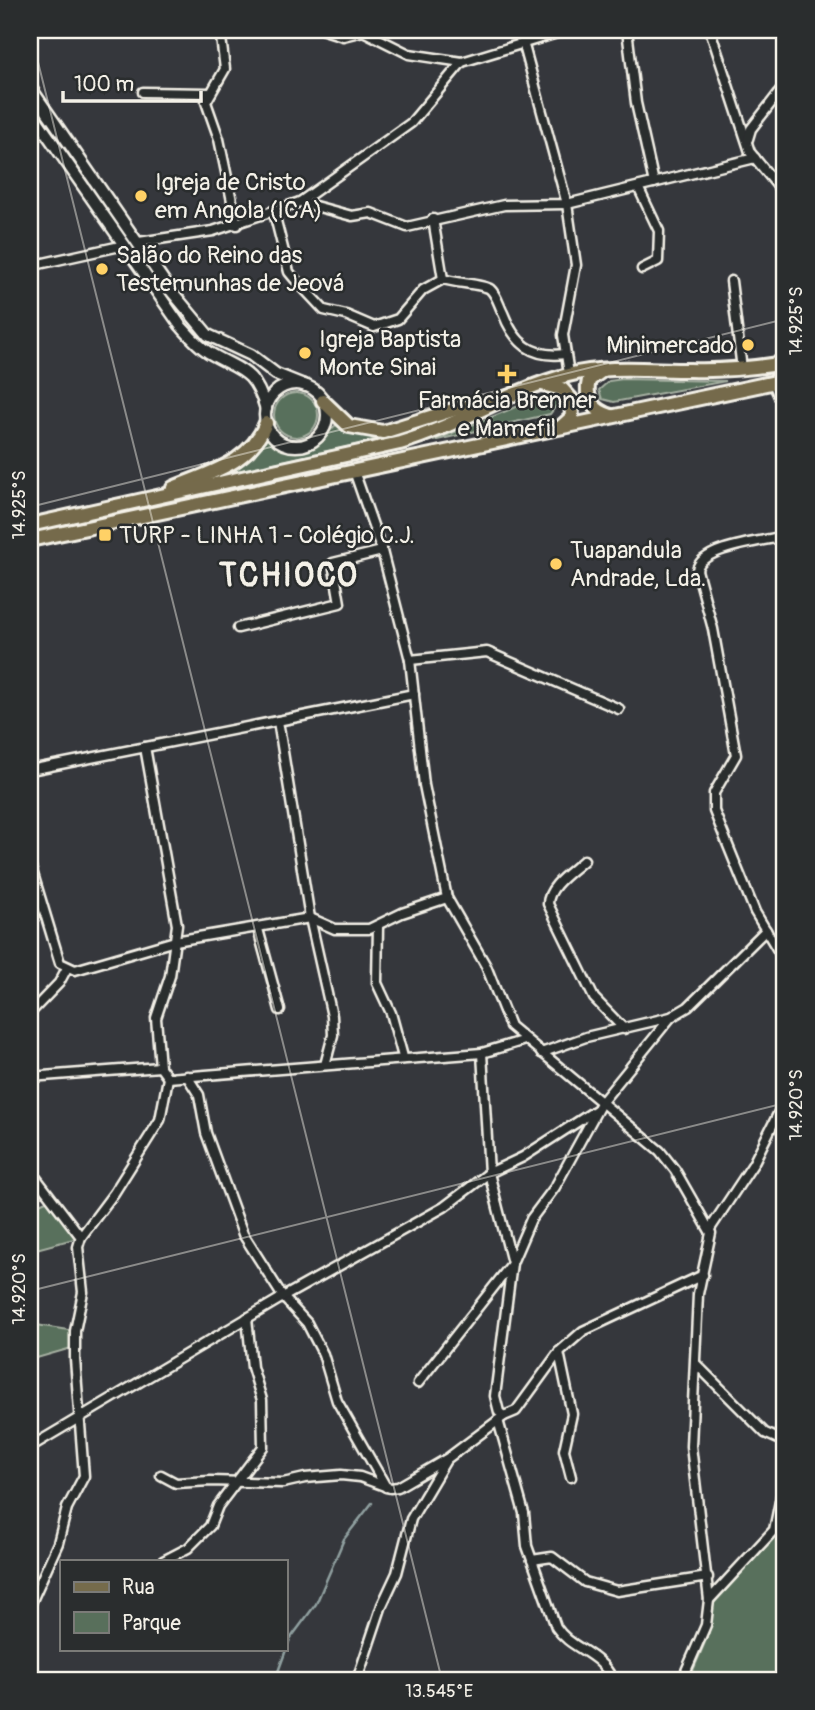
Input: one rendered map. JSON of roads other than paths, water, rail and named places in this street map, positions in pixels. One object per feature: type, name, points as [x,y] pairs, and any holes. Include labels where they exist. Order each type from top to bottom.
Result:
[{"type":"main road","points":[[30,526],[400,443],[452,425],[539,384],[569,374],[603,370],[742,369],[785,363]]},
{"type":"main road","points":[[603,370],[589,380],[587,395],[596,409],[613,416]]},
{"type":"main road","points":[[30,540],[779,382]]},
{"type":"main road","points":[[539,384],[562,389],[571,399],[572,417],[561,428]]},
{"type":"main road","points":[[323,401],[349,426],[383,432],[456,409],[501,401]]},
{"type":"main road","points":[[143,500],[240,458],[255,445],[266,423]]},
{"type":"street","points":[[220,30],[225,69],[206,102],[219,139],[237,225]]},
{"type":"street","points":[[324,30],[343,36],[363,31],[410,54],[461,62],[548,33],[567,30]]},
{"type":"street","points":[[627,30],[636,103],[654,183]]},
{"type":"street","points":[[710,30],[755,158],[780,189],[785,204]]},
{"type":"street","points":[[523,42],[567,204],[576,265],[563,335],[569,374]]},
{"type":"street","points":[[139,242],[237,225],[300,202],[411,123],[461,62]]},
{"type":"street","points":[[748,139],[751,129],[785,85]]},
{"type":"street","points":[[30,87],[168,287],[208,335],[251,355],[276,374],[306,386],[323,401],[326,418],[323,429],[307,444],[284,444],[270,433],[257,386],[242,368],[208,352],[188,334],[125,245],[34,126],[30,110]]},
{"type":"street","points":[[143,92],[209,93]]},
{"type":"street","points":[[300,202],[352,216],[371,213],[401,226],[504,205],[567,204],[755,158]]},
{"type":"street","points":[[638,187],[660,238],[658,261],[642,269]]},
{"type":"street","points":[[274,213],[289,272],[324,310],[334,314],[345,315],[374,327],[386,326],[398,319],[423,290],[443,279]]},
{"type":"street","points":[[433,219],[443,279]]},
{"type":"street","points":[[30,266],[125,245]]},
{"type":"street","points":[[443,279],[454,284],[489,288],[511,330],[534,353],[541,356],[565,354]]},
{"type":"street","points":[[731,281],[742,369]]},
{"type":"street","points":[[779,382],[785,410]]},
{"type":"street","points":[[265,409],[271,397],[281,389],[293,385],[306,386]]},
{"type":"street","points":[[354,471],[382,551],[411,660],[424,785],[447,898],[486,966],[510,1026],[598,1106],[660,1151],[709,1229],[711,1238],[698,1294],[692,1462],[709,1600],[706,1625],[682,1680]]},
{"type":"street","points":[[785,536],[707,554],[698,564],[697,570],[713,629],[736,755],[714,793],[714,811],[755,912],[785,962]]},
{"type":"street","points":[[238,628],[340,603],[333,563],[382,551]]},
{"type":"street","points":[[411,660],[487,652],[619,709]]},
{"type":"street","points":[[30,770],[414,694]]},
{"type":"street","points":[[278,722],[310,918],[333,1026],[325,1065]]},
{"type":"street","points":[[30,1605],[58,1544],[67,1508],[84,1476],[75,1331],[83,1292],[78,1247],[160,1120],[168,1078],[160,1067],[156,1018],[167,988],[177,925],[145,747]]},
{"type":"street","points":[[584,860],[554,888],[548,896],[548,904],[594,998],[624,1029]]},
{"type":"street","points":[[30,864],[60,963],[67,968],[85,968],[174,941],[258,929],[310,918],[335,929],[377,926],[402,912],[447,898]]},
{"type":"street","points":[[377,926],[377,983],[391,1013],[402,1057]]},
{"type":"street","points":[[258,929],[280,1010]]},
{"type":"street","points":[[541,1053],[671,1017],[688,1007],[766,930]]},
{"type":"street","points":[[30,1013],[59,983],[67,968]]},
{"type":"street","points":[[613,1680],[596,1657],[561,1635],[525,1535],[524,1513],[495,1396],[513,1263],[531,1219],[555,1187],[598,1106],[671,1017]]},
{"type":"street","points":[[168,1078],[402,1057],[482,1053],[525,1040]]},
{"type":"street","points":[[482,1053],[489,1173],[513,1263]]},
{"type":"street","points":[[30,1077],[160,1067]]},
{"type":"street","points":[[187,1076],[199,1094],[205,1133],[243,1234],[284,1297],[307,1323],[316,1338],[337,1401],[386,1487]]},
{"type":"street","points":[[709,1229],[753,1164],[785,1100]]},
{"type":"street","points":[[30,1447],[247,1318],[444,1207],[489,1173],[523,1157],[598,1106]]},
{"type":"street","points":[[30,1170],[82,1237]]},
{"type":"street","points":[[418,1383],[513,1263]]},
{"type":"street","points":[[161,1475],[176,1483],[283,1483],[341,1475],[359,1477],[386,1487],[406,1483],[448,1458],[501,1418],[516,1411],[559,1352],[571,1340],[599,1322],[669,1293],[703,1275]]},
{"type":"street","points":[[165,1560],[188,1548],[210,1526],[218,1506],[263,1447],[265,1430],[262,1400],[252,1367],[247,1318]]},
{"type":"street","points":[[559,1352],[572,1414],[564,1450],[571,1477]]},
{"type":"street","points":[[696,1364],[765,1433],[785,1442]]},
{"type":"street","points":[[357,1680],[382,1605],[397,1573],[411,1519],[448,1458]]},
{"type":"street","points":[[709,1600],[774,1530],[785,1477]]},
{"type":"street","points":[[532,1560],[551,1556],[585,1582],[617,1591],[708,1577]]},
{"type":"waterway","points":[[287,1647],[316,1604],[344,1539],[372,1503]]},
{"type":"waterway","points":[[275,1680],[286,1650]]},
{"type":"place","name":"Igreja de Cristo em Angola (ICA)","points":[[141,196]]},
{"type":"place","name":"Salão do Reino das Testemunhas de Jeová","points":[[102,269]]},
{"type":"place","name":"Minimercado","points":[[748,345]]},
{"type":"place","name":"Igreja Baptista Monte Sinai","points":[[305,353]]},
{"type":"place","name":"Farmácia Brenner e Mamefil","points":[[507,374]]},
{"type":"place","name":"TURP - LINHA 1 - Colégio C.J.","points":[[105,535]]},
{"type":"place","name":"Tuapandula Andrade, Lda.","points":[[556,564]]},
{"type":"district","name":"TCHIOCO","points":[[289,576]]}]
